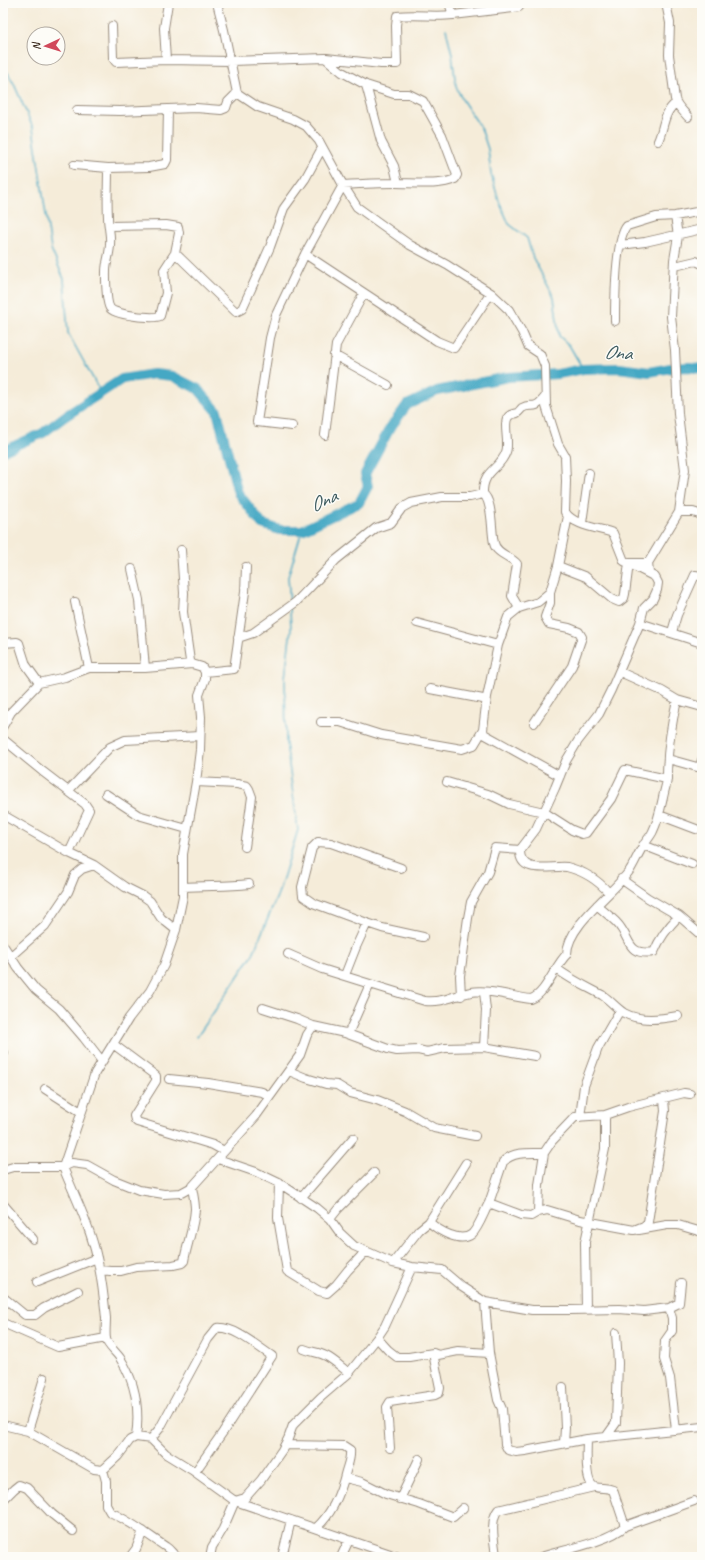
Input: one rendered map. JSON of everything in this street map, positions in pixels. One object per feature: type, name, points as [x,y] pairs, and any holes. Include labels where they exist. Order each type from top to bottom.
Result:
[{"type":"street","points":[[166,60],[164,28],[168,3]]},
{"type":"street","points":[[217,3],[237,93],[258,107],[293,119],[306,126],[322,148],[342,185],[357,207],[410,245],[447,265],[491,293],[509,310],[522,332],[528,346],[540,354],[545,366],[546,406],[558,444],[565,456],[565,512],[568,516],[582,523],[613,532],[624,561],[649,573],[655,577],[658,583],[653,599],[644,608],[640,623],[620,672],[599,714],[578,741],[566,761],[536,829],[520,850],[520,854],[526,863],[532,867],[566,867],[587,874],[598,881],[609,893]]},
{"type":"street","points":[[449,3],[453,16]]},
{"type":"street","points":[[112,26],[113,58],[116,62],[325,58],[381,64],[397,64],[397,16],[453,16],[519,7],[521,3]]},
{"type":"street","points":[[666,3],[670,24],[669,55],[676,103],[684,110],[688,118]]},
{"type":"street","points":[[325,58],[342,72],[366,85],[394,94],[409,94],[424,101],[442,135],[457,175],[455,179],[451,181],[342,185]]},
{"type":"street","points":[[366,85],[381,141],[394,166],[398,183]]},
{"type":"street","points":[[77,110],[120,111],[196,108],[221,110],[226,108],[228,102],[237,93]]},
{"type":"street","points":[[658,142],[663,131],[664,122],[672,106],[676,103]]},
{"type":"street","points":[[74,165],[108,168],[149,167],[165,164],[167,160],[168,109]]},
{"type":"street","points":[[175,253],[236,312],[242,309],[270,246],[284,208],[305,179],[322,148]]},
{"type":"street","points":[[108,168],[109,226],[110,245],[106,264],[106,284],[109,308],[113,312],[155,318],[160,316],[166,293],[164,270],[175,253],[179,233],[178,227],[166,225],[109,226]]},
{"type":"street","points":[[292,426],[257,422],[270,338],[276,315],[305,254],[342,185]]},
{"type":"street","points":[[615,321],[615,288],[620,245],[623,232],[627,226],[656,217],[676,216],[702,211]]},
{"type":"street","points":[[649,573],[648,563],[679,512],[685,470],[678,409],[675,350],[671,317],[674,264],[678,236],[676,216]]},
{"type":"street","points":[[620,245],[678,236],[702,229]]},
{"type":"street","points":[[305,254],[437,342],[454,348],[491,293]]},
{"type":"street","points":[[674,264],[675,266],[679,266],[696,261],[702,264]]},
{"type":"street","points":[[325,435],[336,345],[364,293]]},
{"type":"street","points":[[334,355],[388,385]]},
{"type":"street","points":[[519,608],[512,596],[517,564],[500,552],[494,545],[490,508],[486,495],[483,494],[483,482],[507,451],[508,437],[506,422],[509,416],[518,412],[522,408],[540,404],[545,397]]},
{"type":"street","points":[[582,523],[589,473]]},
{"type":"street","points":[[238,638],[253,633],[296,602],[336,560],[376,528],[391,523],[402,508],[411,503],[442,497],[470,497],[483,494]]},
{"type":"street","points":[[679,512],[693,512],[702,515]]},
{"type":"street","points":[[534,724],[572,666],[582,637],[579,632],[574,630],[548,624],[545,617],[550,603],[550,592],[558,566],[568,516]]},
{"type":"street","points":[[181,550],[184,593],[183,612],[190,661],[192,664]]},
{"type":"street","points":[[558,566],[586,577],[612,599],[619,602],[624,598],[629,563]]},
{"type":"street","points":[[629,563],[648,563]]},
{"type":"street","points":[[205,672],[234,669],[246,568]]},
{"type":"street","points":[[132,569],[138,600],[145,668]]},
{"type":"street","points":[[672,632],[677,615],[695,575],[702,576]]},
{"type":"street","points":[[321,722],[340,722],[381,735],[462,749],[474,745],[483,730],[487,697],[498,645],[508,617],[519,608],[538,602],[550,592]]},
{"type":"street","points":[[75,602],[89,668]]},
{"type":"street","points":[[417,623],[498,645]]},
{"type":"street","points":[[640,623],[672,632],[702,643]]},
{"type":"street","points":[[3,643],[19,643],[26,665],[38,683]]},
{"type":"street","points":[[3,726],[11,712],[38,683],[65,677],[89,668],[145,668],[192,664],[202,667],[205,672],[199,695],[201,718],[200,750],[196,782],[183,854],[183,896],[176,930],[164,965],[150,990],[101,1060],[81,1112],[63,1167],[76,1201],[90,1230],[104,1291],[106,1338],[108,1344],[127,1369],[134,1385],[138,1424],[136,1437]]},
{"type":"street","points":[[620,672],[678,700],[702,707]]},
{"type":"street","points":[[430,689],[483,699],[487,697]]},
{"type":"street","points":[[288,954],[322,969],[425,1002],[435,1002],[471,992],[484,992],[531,1000],[536,998],[557,969],[560,960],[567,954],[568,945],[577,929],[597,905],[629,872],[643,845],[653,832],[668,779],[666,771],[669,739],[678,700]]},
{"type":"street","points":[[483,730],[487,737],[560,776]]},
{"type":"street","points":[[68,791],[110,747],[125,740],[200,736]]},
{"type":"street","points":[[3,739],[85,804],[88,810],[69,854]]},
{"type":"street","points":[[668,759],[697,767],[700,766],[702,760]]},
{"type":"street","points":[[447,782],[488,794],[509,804],[544,812],[572,830],[582,834],[586,833],[611,799],[625,770],[668,779]]},
{"type":"street","points":[[196,782],[237,784],[247,786],[252,797],[245,847]]},
{"type":"street","points":[[106,794],[138,815],[187,829]]},
{"type":"street","points":[[3,815],[69,854],[94,865],[125,887],[150,901],[161,918],[176,930]]},
{"type":"street","points":[[659,815],[696,829]]},
{"type":"street","points":[[401,868],[375,857],[331,843],[318,842],[312,848],[302,887],[304,896],[313,903],[382,928],[423,937]]},
{"type":"street","points":[[643,845],[692,864]]},
{"type":"street","points":[[461,996],[460,976],[471,902],[488,872],[495,848],[520,850]]},
{"type":"street","points":[[11,956],[45,926],[68,892],[75,875],[82,869],[94,865]]},
{"type":"street","points":[[622,879],[648,898],[679,916],[702,936]]},
{"type":"street","points":[[183,888],[250,884]]},
{"type":"street","points":[[597,905],[617,922],[631,947],[642,954],[654,952],[658,941],[667,927],[679,916]]},
{"type":"street","points":[[346,976],[356,947],[368,923]]},
{"type":"street","points":[[3,945],[18,968],[36,990],[46,1000],[59,1009],[101,1060]]},
{"type":"street","points":[[557,969],[565,975],[604,996],[620,1010],[632,1016],[650,1019],[678,1016]]},
{"type":"street","points":[[345,1033],[349,1032],[370,984]]},
{"type":"street","points":[[484,992],[486,1010],[484,1047]]},
{"type":"street","points":[[263,1008],[297,1018],[313,1026],[345,1033],[397,1051],[418,1050],[427,1052],[445,1048],[484,1047],[535,1056]]},
{"type":"street","points":[[580,1117],[584,1086],[598,1048],[620,1010]]},
{"type":"street","points":[[3,1170],[13,1167],[63,1167],[72,1163],[87,1165],[114,1180],[139,1190],[164,1194],[181,1193],[192,1187],[256,1116],[300,1055],[307,1035],[313,1026]]},
{"type":"street","points":[[113,1044],[156,1076],[156,1081],[134,1116],[134,1120],[213,1145],[224,1152]]},
{"type":"street","points":[[289,1071],[326,1084],[337,1085],[350,1093],[377,1100],[405,1111],[434,1128],[475,1136]]},
{"type":"street","points":[[169,1079],[208,1083],[262,1092],[270,1096]]},
{"type":"street","points":[[45,1088],[81,1112]]},
{"type":"street","points":[[538,1212],[539,1185],[544,1153],[552,1141],[575,1117],[605,1115],[628,1107],[684,1093],[690,1094]]},
{"type":"street","points":[[634,1230],[644,1226],[648,1222],[665,1111],[664,1099]]},
{"type":"street","points":[[586,1310],[586,1271],[584,1248],[588,1222],[601,1172],[605,1149],[605,1115]]},
{"type":"street","points":[[301,1198],[353,1138]]},
{"type":"street","points":[[429,1222],[456,1237],[466,1237],[472,1233],[489,1203],[503,1162],[507,1157],[516,1154],[544,1153]]},
{"type":"street","points":[[218,1159],[256,1172],[279,1183],[330,1219],[340,1233],[354,1246],[392,1263],[442,1270],[462,1287],[485,1302],[532,1310],[619,1309],[644,1311],[669,1308],[679,1303],[681,1283]]},
{"type":"street","points":[[392,1263],[419,1230],[429,1222],[466,1163]]},
{"type":"street","points":[[330,1219],[374,1173]]},
{"type":"street","points":[[279,1183],[278,1218],[287,1271],[319,1291],[327,1293],[336,1286],[348,1270],[366,1251]]},
{"type":"street","points":[[100,1270],[121,1271],[136,1267],[173,1265],[182,1263],[184,1261],[187,1244],[191,1235],[195,1208],[192,1187]]},
{"type":"street","points":[[489,1203],[521,1215],[531,1216],[546,1210],[588,1222],[634,1230],[667,1225],[678,1225],[702,1232]]},
{"type":"street","points":[[3,1204],[33,1239]]},
{"type":"street","points":[[37,1282],[97,1258]]},
{"type":"street","points":[[235,1501],[245,1498],[261,1480],[285,1445],[293,1425],[321,1397],[349,1374],[377,1338],[385,1326],[412,1267]]},
{"type":"street","points":[[3,1297],[25,1315],[35,1315],[44,1308],[78,1291]]},
{"type":"street","points":[[485,1302],[489,1353],[498,1400],[502,1409],[505,1444],[508,1450],[516,1452],[525,1451],[587,1439],[702,1428]]},
{"type":"street","points":[[669,1308],[672,1318],[672,1331],[665,1341],[664,1359],[670,1378],[676,1430]]},
{"type":"street","points":[[3,1324],[58,1347],[106,1338]]},
{"type":"street","points":[[151,1439],[160,1428],[208,1339],[217,1328],[222,1328],[236,1333],[272,1356],[223,1432],[195,1472]]},
{"type":"street","points":[[606,1437],[616,1423],[618,1363],[616,1333]]},
{"type":"street","points":[[377,1338],[397,1357],[409,1358],[433,1353],[438,1356],[458,1352],[489,1353]]},
{"type":"street","points":[[304,1349],[312,1353],[326,1356],[349,1374]]},
{"type":"street","points":[[390,1448],[387,1407],[390,1402],[435,1395],[439,1393],[440,1388],[433,1353]]},
{"type":"street","points":[[28,1431],[44,1378]]},
{"type":"street","points":[[563,1387],[565,1428],[564,1443]]},
{"type":"street","points":[[3,1425],[28,1431],[94,1469],[103,1470],[118,1456],[130,1440],[136,1437],[151,1439],[166,1454],[195,1472],[235,1501],[399,1557]]},
{"type":"street","points":[[587,1439],[588,1475],[590,1482],[594,1487]]},
{"type":"street","points":[[285,1445],[344,1446],[350,1450],[351,1455],[345,1478],[335,1504],[324,1522],[316,1528]]},
{"type":"street","points":[[400,1499],[419,1459]]},
{"type":"street","points":[[103,1470],[106,1481],[105,1495],[108,1509],[168,1548],[172,1555],[182,1557]]},
{"type":"street","points":[[345,1478],[362,1482],[386,1494],[419,1504],[453,1517],[463,1508]]},
{"type":"street","points":[[3,1500],[19,1485],[27,1488],[52,1514],[73,1531]]},
{"type":"street","points":[[496,1557],[494,1526],[495,1514],[498,1510],[594,1487],[606,1487],[613,1490],[626,1526]]},
{"type":"street","points":[[210,1557],[212,1548],[223,1529],[235,1501]]},
{"type":"street","points":[[541,1557],[581,1546],[613,1534],[626,1526],[694,1501]]},
{"type":"street","points":[[282,1557],[291,1520]]},
{"type":"street","points":[[130,1557],[136,1549],[143,1531]]},
{"type":"street","points":[[341,1557],[349,1540]]},
{"type":"waterway","points":[[446,29],[452,54],[456,87],[463,101],[481,128],[488,149],[491,174],[499,201],[509,224],[527,238],[533,258],[554,297],[559,336],[569,345],[583,369]]},
{"type":"waterway","points":[[3,65],[14,84],[33,128],[51,249],[64,279],[68,333],[101,393]]},
{"type":"waterway","name":"Ona","points":[[3,451],[43,433],[64,417],[122,379],[154,374],[172,376],[198,389],[217,411],[238,493],[262,524],[280,530],[302,530],[359,503],[368,486],[365,474],[390,428],[407,405],[437,391],[508,377],[558,374],[583,369],[619,368],[649,372],[671,368],[690,367],[702,369]]},
{"type":"waterway","points":[[290,604],[288,577],[302,530]]},
{"type":"waterway","points":[[197,1037],[253,954],[278,894],[298,830],[286,743],[285,678],[291,629],[290,609]]}]
